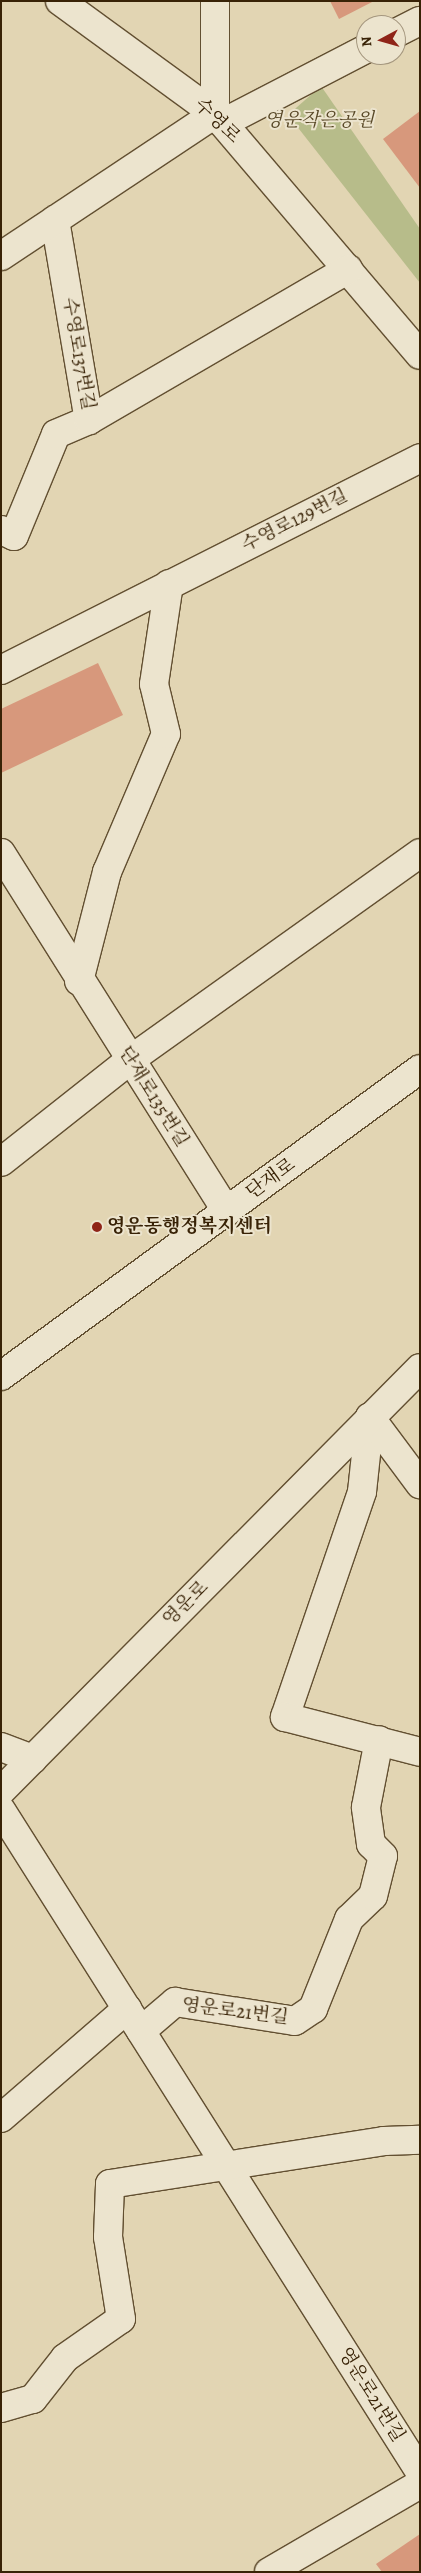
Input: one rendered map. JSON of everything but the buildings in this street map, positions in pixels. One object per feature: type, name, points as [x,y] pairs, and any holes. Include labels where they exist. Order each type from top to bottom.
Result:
[{"type":"street","name":"수영로","points":[[60,1],[219,118],[420,355]]},
{"type":"street","points":[[215,1],[219,118]]},
{"type":"street","points":[[406,28],[420,21]]},
{"type":"street","points":[[1,256],[55,220],[219,118],[356,54]]},
{"type":"street","name":"수영로137번길","points":[[1,530],[14,536],[56,434],[89,420],[55,220]]},
{"type":"street","points":[[89,420],[348,269]]},
{"type":"street","name":"수영로129번길","points":[[1,670],[420,458]]},
{"type":"street","points":[[79,981],[107,872],[166,734],[154,684],[170,584]]},
{"type":"street","name":"단재로135번길","points":[[1,853],[79,981],[227,1212]]},
{"type":"street","points":[[1,1162],[130,1060],[420,853]]},
{"type":"street","name":"단재로","points":[[1,1376],[420,1069]]},
{"type":"street","name":"영운로","points":[[1,1791],[420,1368]]},
{"type":"street","points":[[370,1417],[420,1484]]},
{"type":"street","points":[[370,1417],[362,1492],[285,1717],[380,1740],[420,1752]]},
{"type":"street","name":"영운로21번길","points":[[1,2118],[134,2020],[176,2002],[295,2020],[313,2009],[349,1919],[373,1896],[383,1856],[371,1844],[366,1807],[380,1740]]},
{"type":"street","points":[[1,1747],[33,1758]]},
{"type":"street","name":"영운로21번길","points":[[1,1810],[225,2165],[415,2454]]},
{"type":"street","points":[[1,2408],[33,2399],[65,2358],[121,2319],[108,2237],[110,2184],[384,2141],[420,2140]]},
{"type":"street","points":[[269,2572],[420,2484]]},
{"type":"green space","name":"영운작은공원","points":[[321,86],[420,229],[420,283],[288,115]]},
{"type":"place","name":"영운동행정복지센터","points":[[97,1227]]}]
